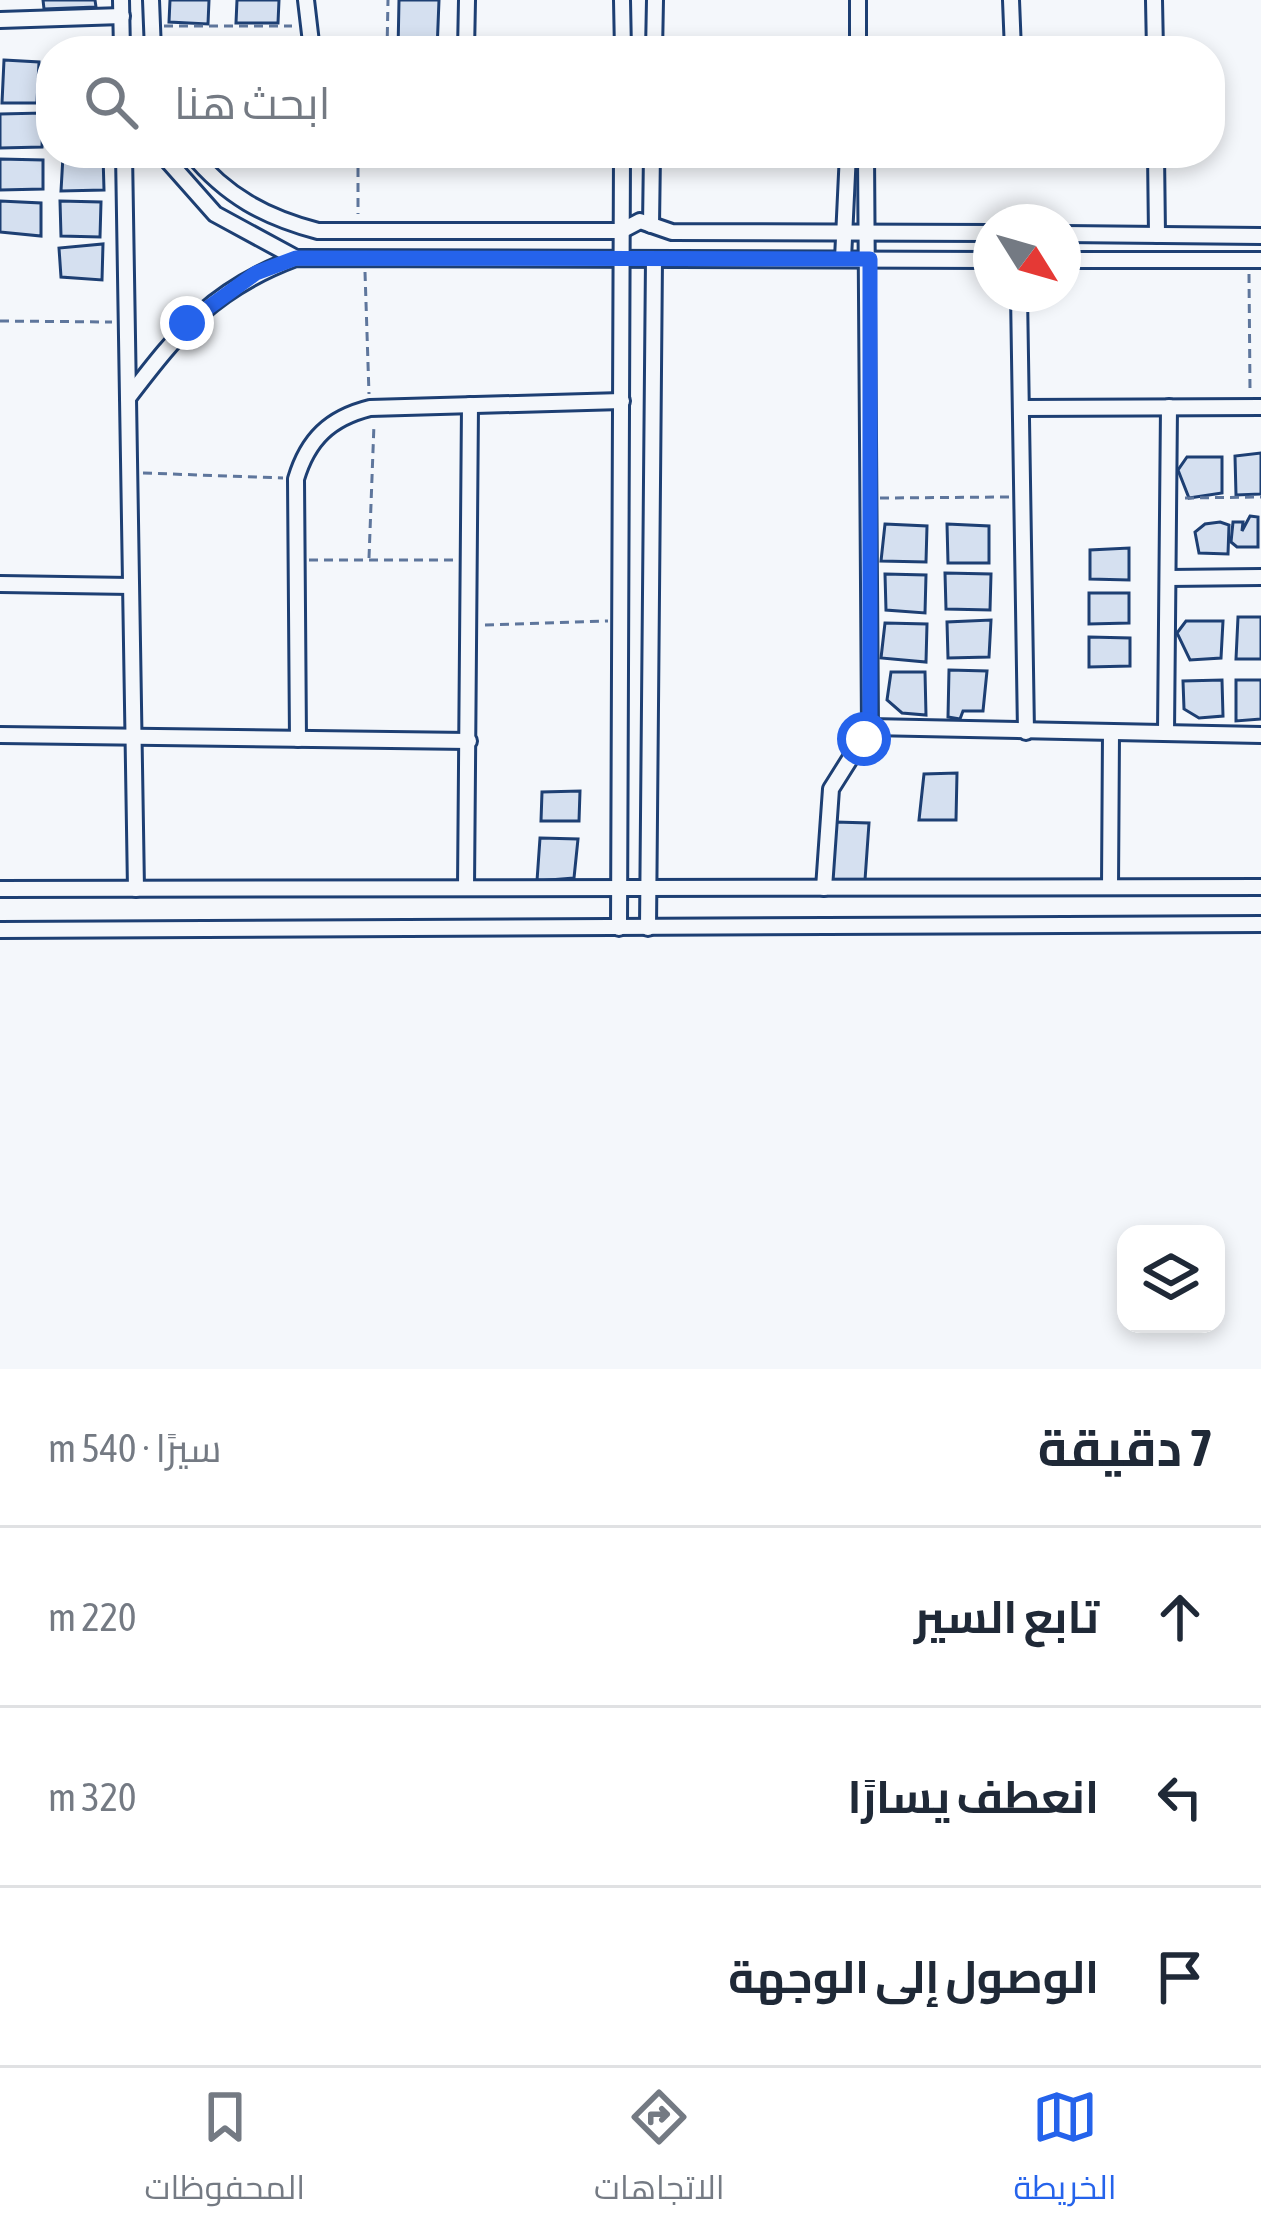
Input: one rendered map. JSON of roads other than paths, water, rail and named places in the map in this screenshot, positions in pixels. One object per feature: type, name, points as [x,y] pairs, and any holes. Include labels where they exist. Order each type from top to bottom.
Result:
[{"type":"street","points":[[151,0],[152,36]]},
{"type":"street","points":[[306,0],[308,36]]},
{"type":"street","points":[[466,36],[467,0]]},
{"type":"street","points":[[622,0],[623,36]]},
{"type":"street","points":[[654,36],[655,0]]},
{"type":"street","points":[[857,36],[858,0]]},
{"type":"street","points":[[1011,0],[1012,36]]},
{"type":"street","points":[[1154,0],[1155,36]]},
{"type":"street","points":[[0,20],[122,8]]},
{"type":"street","points":[[124,168],[136,889]]},
{"type":"street","points":[[174,168],[214,214],[296,258]]},
{"type":"street","points":[[206,168],[241,202],[278,220],[359,234],[621,231],[637,221],[672,232],[973,233]]},
{"type":"street","points":[[620,928],[622,168]]},
{"type":"street","points":[[651,224],[652,168]]},
{"type":"street","points":[[843,259],[847,168]]},
{"type":"street","points":[[824,888],[831,789],[870,727],[867,168]]},
{"type":"street","points":[[1156,168],[1156,235]]},
{"type":"street","points":[[1081,234],[1261,236]]},
{"type":"street","points":[[128,398],[187,323],[219,295],[296,258],[973,260]]},
{"type":"street","points":[[648,928],[654,259]]},
{"type":"street","points":[[1081,260],[1255,260]]},
{"type":"street","points":[[1019,312],[1027,732]]},
{"type":"street","points":[[298,739],[296,479],[314,439],[348,413],[372,408],[622,401]]},
{"type":"street","points":[[466,888],[470,405]]},
{"type":"street","points":[[1166,734],[1169,407]]},
{"type":"street","points":[[1021,408],[1256,407]]},
{"type":"street","points":[[1168,578],[1261,577]]},
{"type":"street","points":[[0,584],[131,586]]},
{"type":"street","points":[[870,727],[1261,736]]},
{"type":"street","points":[[1109,887],[1111,733]]},
{"type":"street","points":[[0,736],[469,741]]},
{"type":"street","points":[[0,889],[1261,887]]},
{"type":"street","points":[[0,930],[1261,924]]}]
